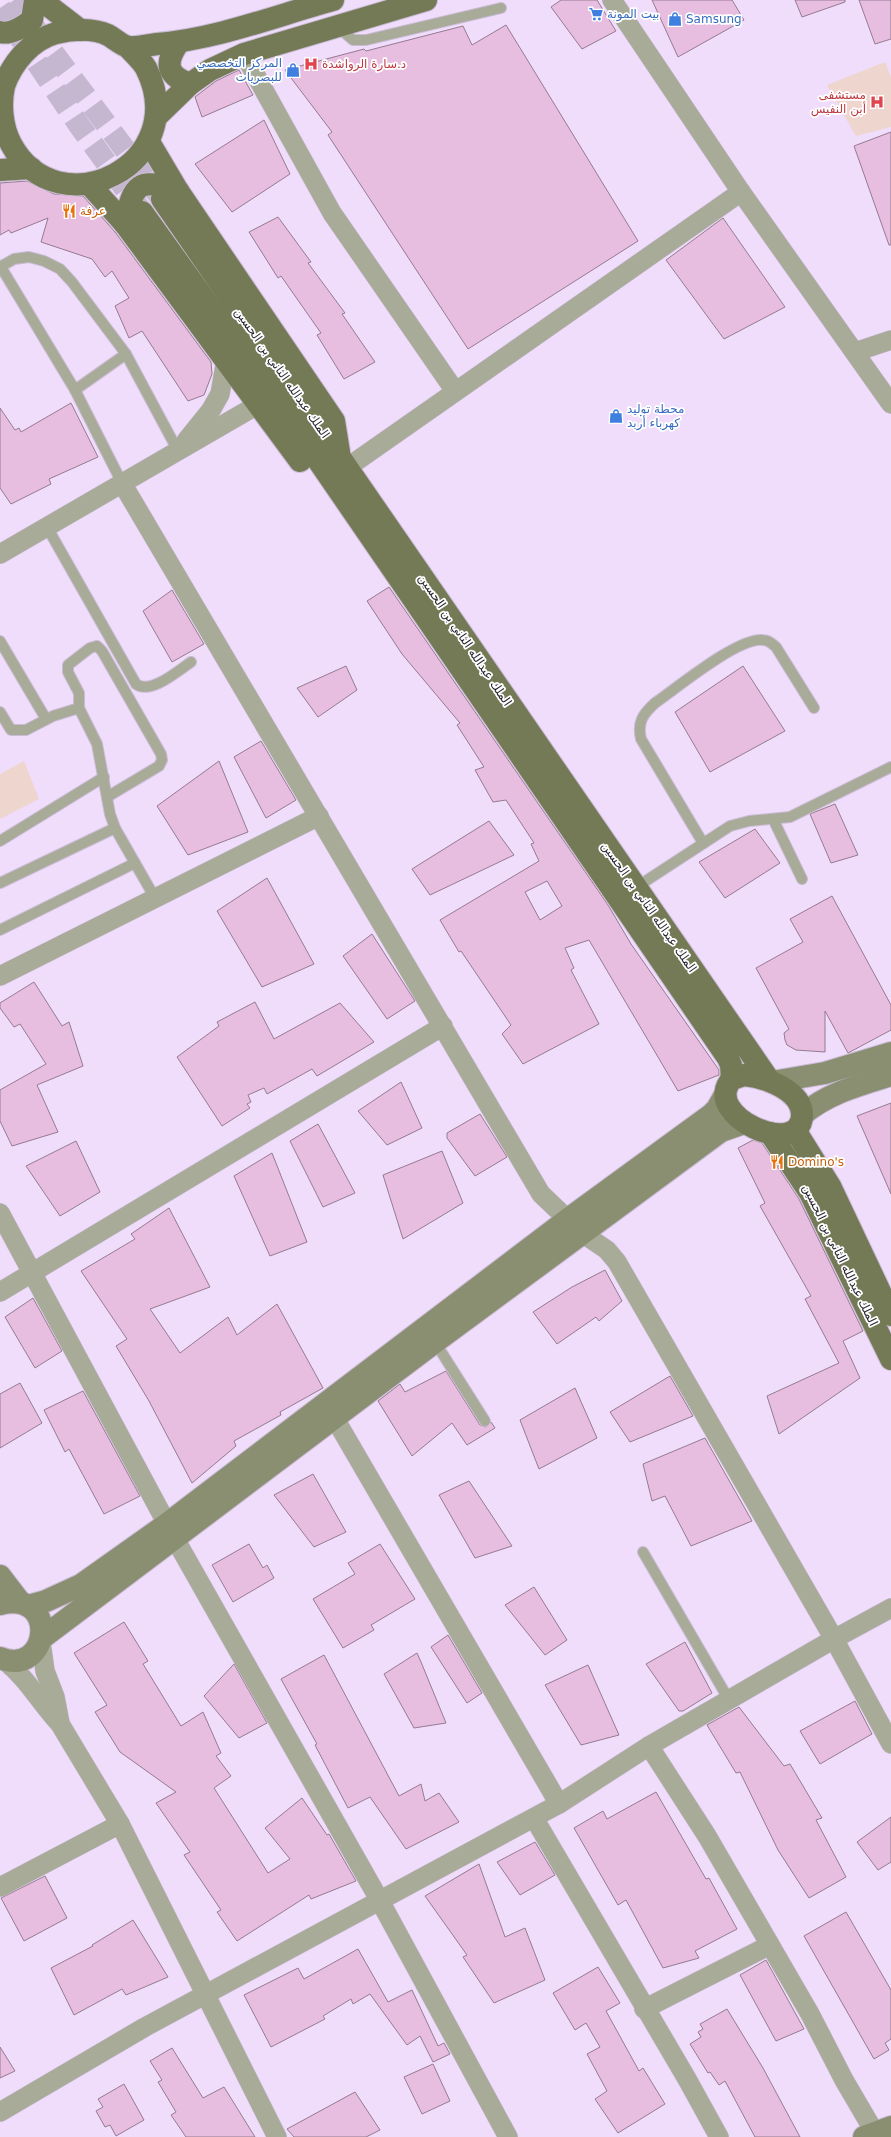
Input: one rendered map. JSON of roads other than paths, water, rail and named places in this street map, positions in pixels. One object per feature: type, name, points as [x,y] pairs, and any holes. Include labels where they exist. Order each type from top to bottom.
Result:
[{"type":"main road","points":[[0,32],[10,32],[19,29],[32,20],[35,0]]},
{"type":"main road","points":[[41,0],[80,30]]},
{"type":"main road","points":[[128,47],[179,42],[296,5],[333,0]]},
{"type":"main road","points":[[156,117],[190,84],[210,70],[244,54],[336,25],[426,0]]},
{"type":"main road","points":[[80,30],[106,34],[128,47],[146,67],[155,91],[156,117],[149,142],[134,162],[113,177],[89,184],[69,184],[49,178],[31,168],[16,153],[9,140],[1,114],[4,87],[15,64],[32,45],[55,34],[80,30]]},
{"type":"main road","points":[[0,40],[15,64]]},
{"type":"main road","points":[[179,42],[170,55],[171,71],[175,77],[190,84]]},
{"type":"main road","points":[[149,142],[170,195]]},
{"type":"main road","points":[[0,154],[0,163]]},
{"type":"main road","points":[[0,170],[31,168]]},
{"type":"main road","points":[[344,462],[334,421],[170,195],[156,183],[147,183],[139,187],[129,204],[134,218],[226,360],[320,488],[330,496],[346,504]]},
{"type":"main road","points":[[89,184],[134,218]]},
{"type":"main road","name":"الملك عبدالله الثاني بن الحسين","points":[[134,218],[274,396],[346,504],[728,1058],[731,1065],[728,1087]]},
{"type":"main road","name":"الملك عبدالله الثاني بن الحسين","points":[[344,462],[635,888],[771,1081]]},
{"type":"main road","points":[[744,1076],[771,1081],[795,1100],[798,1122],[788,1134],[770,1133],[757,1130],[744,1123],[732,1109],[728,1087],[744,1076]]},
{"type":"main road","name":"الملك عبدالله الثاني بن الحسين","points":[[798,1122],[891,1315]]},
{"type":"main road","name":"الملك عبدالله الثاني بن الحسين","points":[[770,1133],[810,1193],[891,1359]]},
{"type":"street","points":[[612,0],[740,192],[891,404]]},
{"type":"street","points":[[244,54],[332,213],[455,391]]},
{"type":"street","points":[[344,462],[455,391],[740,192]]},
{"type":"street","points":[[855,352],[891,340]]},
{"type":"street","points":[[178,451],[199,426],[220,394],[226,360]]},
{"type":"street","points":[[0,554],[259,404]]},
{"type":"street","points":[[122,483],[541,1194],[574,1227],[607,1250],[617,1262],[834,1638],[891,1744]]},
{"type":"street","points":[[0,976],[319,816]]},
{"type":"street","points":[[0,1292],[443,1026]]},
{"type":"street","points":[[771,1081],[824,1073],[891,1053]]},
{"type":"street","points":[[798,1122],[836,1093],[891,1075]]},
{"type":"street","points":[[330,1411],[435,1342],[711,1115],[717,1109],[728,1087]]},
{"type":"street","points":[[2,1659],[15,1661],[26,1658],[35,1651],[41,1640],[171,1531],[574,1227],[721,1131],[744,1123]]},
{"type":"street","points":[[0,1213],[171,1531],[380,1901],[508,2137]]},
{"type":"street","points":[[330,1411],[559,1804]]},
{"type":"street","points":[[16,1604],[46,1600],[81,1585],[171,1531]]},
{"type":"street","points":[[0,1576],[16,1604],[35,1612],[40,1620],[45,1671],[55,1697],[60,1724]]},
{"type":"street","points":[[0,2112],[146,2027],[559,1804],[649,1746],[834,1638],[891,1608]]},
{"type":"street","points":[[2,1659],[27,1681],[51,1715],[60,1724],[120,1824],[277,2137]]},
{"type":"street","points":[[649,1746],[694,1813],[810,2014],[844,2080],[877,2132]]},
{"type":"street","points":[[534,1818],[644,2009],[687,2079],[719,2137]]},
{"type":"street","points":[[0,1887],[120,1824]]},
{"type":"street","points":[[644,2009],[770,1945]]},
{"type":"lane","points":[[336,25],[353,40],[366,40],[501,8]]},
{"type":"lane","points":[[122,483],[75,390],[1,267],[14,259],[29,257],[44,261],[60,269],[72,282],[126,354],[178,451]]},
{"type":"lane","points":[[75,390],[126,354]]},
{"type":"lane","points":[[47,527],[136,684],[144,688],[153,686],[191,662]]},
{"type":"lane","points":[[703,843],[641,739],[638,730],[640,720],[645,712],[655,703],[732,649],[762,639],[767,640],[776,647],[814,708]]},
{"type":"lane","points":[[0,641],[46,719]]},
{"type":"lane","points":[[107,797],[159,766],[162,760],[161,754],[102,650],[97,646],[90,648],[68,665],[68,672],[79,693],[79,708],[97,744],[107,797],[115,828],[155,898]]},
{"type":"lane","points":[[0,712],[11,730],[15,731],[26,730],[60,713],[79,708]]},
{"type":"lane","points":[[635,888],[703,843],[739,823],[773,820],[794,815],[891,767]]},
{"type":"lane","points":[[0,841],[104,777]]},
{"type":"lane","points":[[773,820],[802,879]]},
{"type":"lane","points":[[0,883],[115,828]]},
{"type":"lane","points":[[0,930],[134,863]]},
{"type":"lane","points":[[435,1342],[485,1421]]},
{"type":"lane","points":[[643,1552],[729,1700]]},
{"type":"tunnel","points":[[14,0],[161,198]]},
{"type":"tunnel","points":[[0,8],[79,125],[142,212]]},
{"type":"place","name":"بيت المونة","points":[[596,14]]},
{"type":"place","name":"Samsung","points":[[675,19]]},
{"type":"place","name":"د.سارة الرواشدة","points":[[311,64]]},
{"type":"place","name":"المركز التخصصي للبصريات","points":[[293,70]]},
{"type":"place","name":"مستشفى أبن النفيس","points":[[877,102]]},
{"type":"place","name":"عرفة","points":[[69,211]]},
{"type":"place","name":"محطة توليد كهرباء أربد","points":[[616,416]]},
{"type":"place","name":"Domino's","points":[[777,1162]]}]
